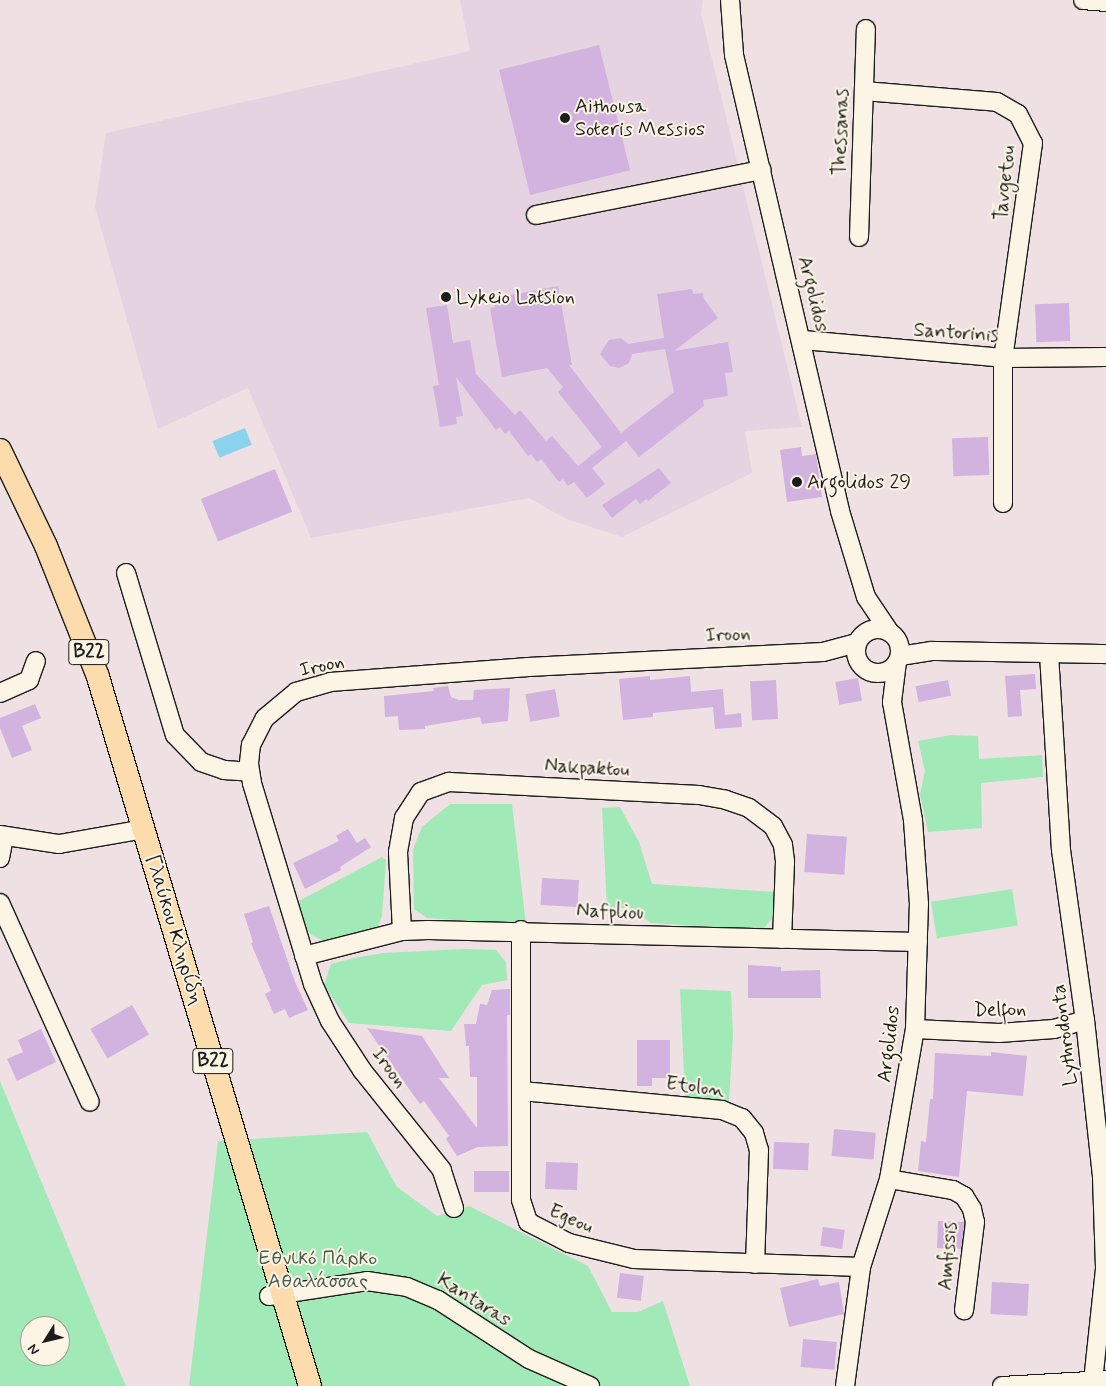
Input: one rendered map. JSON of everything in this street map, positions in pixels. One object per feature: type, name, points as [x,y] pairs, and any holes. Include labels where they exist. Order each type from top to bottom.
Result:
[{"type":"main road","name":"Γλαύκου Κληρίδη","points":[[0,450],[15,482],[138,831],[276,1295],[310,1386]]},
{"type":"main road","name":"Γλαύκου Κληρίδη","points":[[276,1295],[294,1386]]},
{"type":"street","name":"Argolidos","points":[[730,0],[734,55],[803,340],[842,517],[866,597],[896,648],[892,702],[913,820],[919,904],[915,1029],[889,1179],[861,1267],[845,1386]]},
{"type":"street","points":[[1083,0],[1106,2]]},
{"type":"street","name":"Thessanas","points":[[859,237],[866,29]]},
{"type":"street","name":"Tavgetou","points":[[864,91],[989,100],[1012,108],[1027,127],[1034,143],[1003,358],[1002,503]]},
{"type":"street","points":[[536,215],[762,170]]},
{"type":"street","name":"Santorinis","points":[[803,340],[1003,358],[1106,357]]},
{"type":"street","points":[[126,573],[175,735],[193,756],[208,765],[250,772]]},
{"type":"street","name":"Argolidos","points":[[866,597],[862,637],[866,668],[892,702]]},
{"type":"street","name":"Iroon","points":[[454,1208],[439,1165],[362,1070],[330,1021],[304,956],[250,772],[251,745],[265,718],[296,692],[330,682],[823,652],[881,628],[896,648]]},
{"type":"street","points":[[866,668],[886,672],[896,648],[932,651],[1106,654]]},
{"type":"street","name":"Iroon","points":[[823,652],[866,668]]},
{"type":"street","name":"Lythrodonta","points":[[1049,654],[1061,850],[1085,1020],[1102,1177],[1105,1269],[1099,1380]]},
{"type":"street","points":[[0,693],[29,680],[36,661]]},
{"type":"street","name":"Nakpaktou","points":[[402,931],[398,852],[404,818],[421,792],[449,782],[699,795],[726,800],[749,808],[774,826],[783,845],[785,862],[782,939]]},
{"type":"street","points":[[0,858],[2,836],[60,844],[138,831]]},
{"type":"street","points":[[0,903],[90,1102]]},
{"type":"street","name":"Nafpliou","points":[[304,956],[402,931],[522,930],[918,942]]},
{"type":"street","name":"Egeou","points":[[522,930],[521,1200],[525,1217],[534,1227],[569,1243],[608,1255],[662,1263],[861,1267]]},
{"type":"street","name":"Delfon","points":[[915,1029],[999,1033],[1054,1029],[1085,1020]]},
{"type":"street","name":"Etolon","points":[[522,1091],[722,1110],[742,1118],[754,1134],[758,1150],[755,1264]]},
{"type":"street","name":"Amfissis","points":[[889,1179],[954,1190],[968,1203],[974,1222],[964,1310]]},
{"type":"street","name":"Kantaras","points":[[276,1295],[367,1281],[407,1287],[438,1300],[529,1359],[590,1386]]},
{"type":"street","points":[[1002,1386],[1099,1380]]},
{"type":"shaded area","name":"Lykeio Latsion","points":[[460,0],[703,0],[701,14],[802,427],[745,431],[752,473],[622,537],[566,519],[529,498],[311,538],[248,388],[158,429],[95,207],[106,133],[470,51]]},
{"type":"green space","points":[[951,735],[978,736],[979,759],[1042,755],[1043,777],[981,783],[982,828],[928,832],[920,794],[925,771],[918,741]]},
{"type":"green space","points":[[450,804],[512,804],[526,925],[427,918],[414,909],[413,849],[422,827]]},
{"type":"green space","points":[[620,807],[639,842],[652,884],[776,892],[772,919],[764,928],[746,929],[651,923],[630,908],[607,908],[602,808]]},
{"type":"green space","points":[[382,857],[386,860],[382,916],[378,926],[369,931],[323,941],[310,934],[301,919],[297,902]]},
{"type":"green space","points":[[1012,889],[1018,926],[937,938],[931,902]]},
{"type":"green space","points":[[464,949],[496,950],[506,962],[507,980],[482,985],[451,1031],[349,1023],[324,985],[331,964],[354,958],[383,953]]},
{"type":"green space","points":[[680,989],[731,991],[733,1035],[729,1101],[685,1096]]},
{"type":"green space","points":[[0,1081],[118,1368],[126,1386],[0,1386]]},
{"type":"green space","name":"Εθνικό Πάρκο Αθαλάσσας","points":[[367,1132],[397,1187],[437,1216],[469,1206],[588,1266],[612,1312],[638,1312],[663,1301],[690,1386],[189,1386],[218,1141]]},
{"type":"water","points":[[245,428],[252,445],[219,458],[213,441]]},
{"type":"building","name":"Aithousa Soteris Messios","points":[[599,45],[630,170],[530,195],[499,70]]},
{"type":"building","points":[[558,286],[572,365],[569,365],[621,433],[674,392],[665,349],[632,354],[629,363],[619,368],[610,366],[600,354],[609,340],[621,338],[628,344],[664,338],[657,294],[692,289],[693,294],[703,293],[704,299],[718,318],[674,351],[728,342],[733,372],[725,373],[728,396],[703,400],[704,406],[639,457],[626,441],[592,468],[605,484],[587,498],[574,482],[568,486],[563,479],[559,482],[541,459],[537,462],[531,454],[528,456],[509,431],[505,434],[500,427],[496,430],[456,377],[463,416],[456,417],[457,424],[440,427],[433,386],[439,385],[426,308],[447,305],[453,343],[470,340],[476,374],[515,415],[520,410],[546,441],[552,436],[578,466],[602,447],[558,392],[563,387],[547,368],[502,377],[490,308],[495,307],[494,298]]},
{"type":"building","points":[[1069,303],[1070,341],[1036,342],[1035,304]]},
{"type":"building","points":[[988,437],[989,475],[953,476],[952,438]]},
{"type":"building","points":[[801,447],[802,456],[816,454],[822,497],[787,502],[780,450]]},
{"type":"building","points":[[659,468],[671,483],[648,501],[646,499],[640,504],[636,499],[612,518],[602,505]]},
{"type":"building","points":[[275,469],[292,512],[218,542],[201,499]]},
{"type":"building","points":[[1035,674],[1036,689],[1020,690],[1022,716],[1008,717],[1005,676]]},
{"type":"building","points":[[650,676],[650,680],[690,676],[691,692],[723,689],[725,715],[741,713],[742,727],[715,729],[713,707],[653,713],[653,717],[623,720],[619,679]]},
{"type":"building","points":[[858,678],[862,701],[839,705],[835,682]]},
{"type":"building","points":[[776,680],[778,719],[752,720],[750,681]]},
{"type":"building","points":[[948,680],[951,696],[919,702],[916,686]]},
{"type":"building","points":[[448,686],[451,697],[459,700],[473,700],[474,690],[510,688],[508,721],[482,724],[480,717],[425,726],[425,729],[399,730],[398,716],[385,717],[384,696],[434,691],[433,688]]},
{"type":"building","points":[[555,689],[560,717],[530,722],[525,694]]},
{"type":"building","points":[[35,704],[41,718],[22,726],[32,750],[12,758],[0,728],[0,718]]},
{"type":"building","points":[[348,829],[357,843],[365,838],[371,847],[340,867],[341,870],[305,889],[293,863],[339,841],[336,836]]},
{"type":"building","points":[[807,834],[847,837],[844,875],[804,872]]},
{"type":"building","points":[[542,878],[579,880],[578,907],[541,905]]},
{"type":"building","points":[[269,906],[295,982],[308,1010],[289,1018],[285,1009],[274,1014],[265,994],[271,991],[251,943],[253,942],[244,914]]},
{"type":"building","points":[[748,965],[781,967],[781,971],[820,970],[821,998],[748,998]]},
{"type":"building","points":[[510,989],[510,1015],[507,1015],[508,1146],[478,1147],[457,1156],[446,1139],[449,1136],[424,1101],[420,1104],[367,1028],[422,1036],[449,1078],[439,1078],[477,1128],[477,1077],[470,1077],[469,1046],[466,1046],[464,1024],[476,1024],[480,1004],[487,1005],[492,990]]},
{"type":"building","points":[[132,1005],[149,1034],[107,1058],[90,1029]]},
{"type":"building","points":[[41,1029],[56,1062],[17,1081],[7,1059],[23,1052],[18,1040]]},
{"type":"building","points":[[637,1040],[670,1040],[670,1078],[652,1078],[652,1086],[637,1086]]},
{"type":"building","points":[[991,1052],[1027,1056],[1023,1096],[967,1091],[959,1177],[918,1171],[921,1141],[926,1142],[930,1099],[933,1099],[935,1053],[991,1056]]},
{"type":"building","points":[[834,1129],[876,1133],[873,1160],[832,1156]]},
{"type":"building","points":[[774,1142],[809,1143],[808,1170],[773,1169]]},
{"type":"building","points":[[546,1162],[578,1163],[577,1190],[545,1189]]},
{"type":"building","points":[[474,1171],[509,1171],[509,1192],[474,1192]]},
{"type":"building","points":[[938,1221],[964,1222],[963,1249],[937,1248]]},
{"type":"building","points":[[823,1227],[845,1230],[842,1249],[820,1246]]},
{"type":"building","points":[[620,1273],[644,1276],[641,1301],[617,1298]]},
{"type":"building","points":[[818,1279],[820,1286],[839,1282],[844,1314],[789,1327],[780,1288]]},
{"type":"building","points":[[992,1282],[1029,1284],[1027,1316],[990,1314]]},
{"type":"building","points":[[803,1339],[837,1342],[834,1370],[801,1367]]},
{"type":"place","name":"Aithousa Soteris Messios","points":[[565,118]]},
{"type":"place","name":"Lykeio Latsion","points":[[446,297]]},
{"type":"place","name":"Argolidos 29","points":[[797,482]]}]
